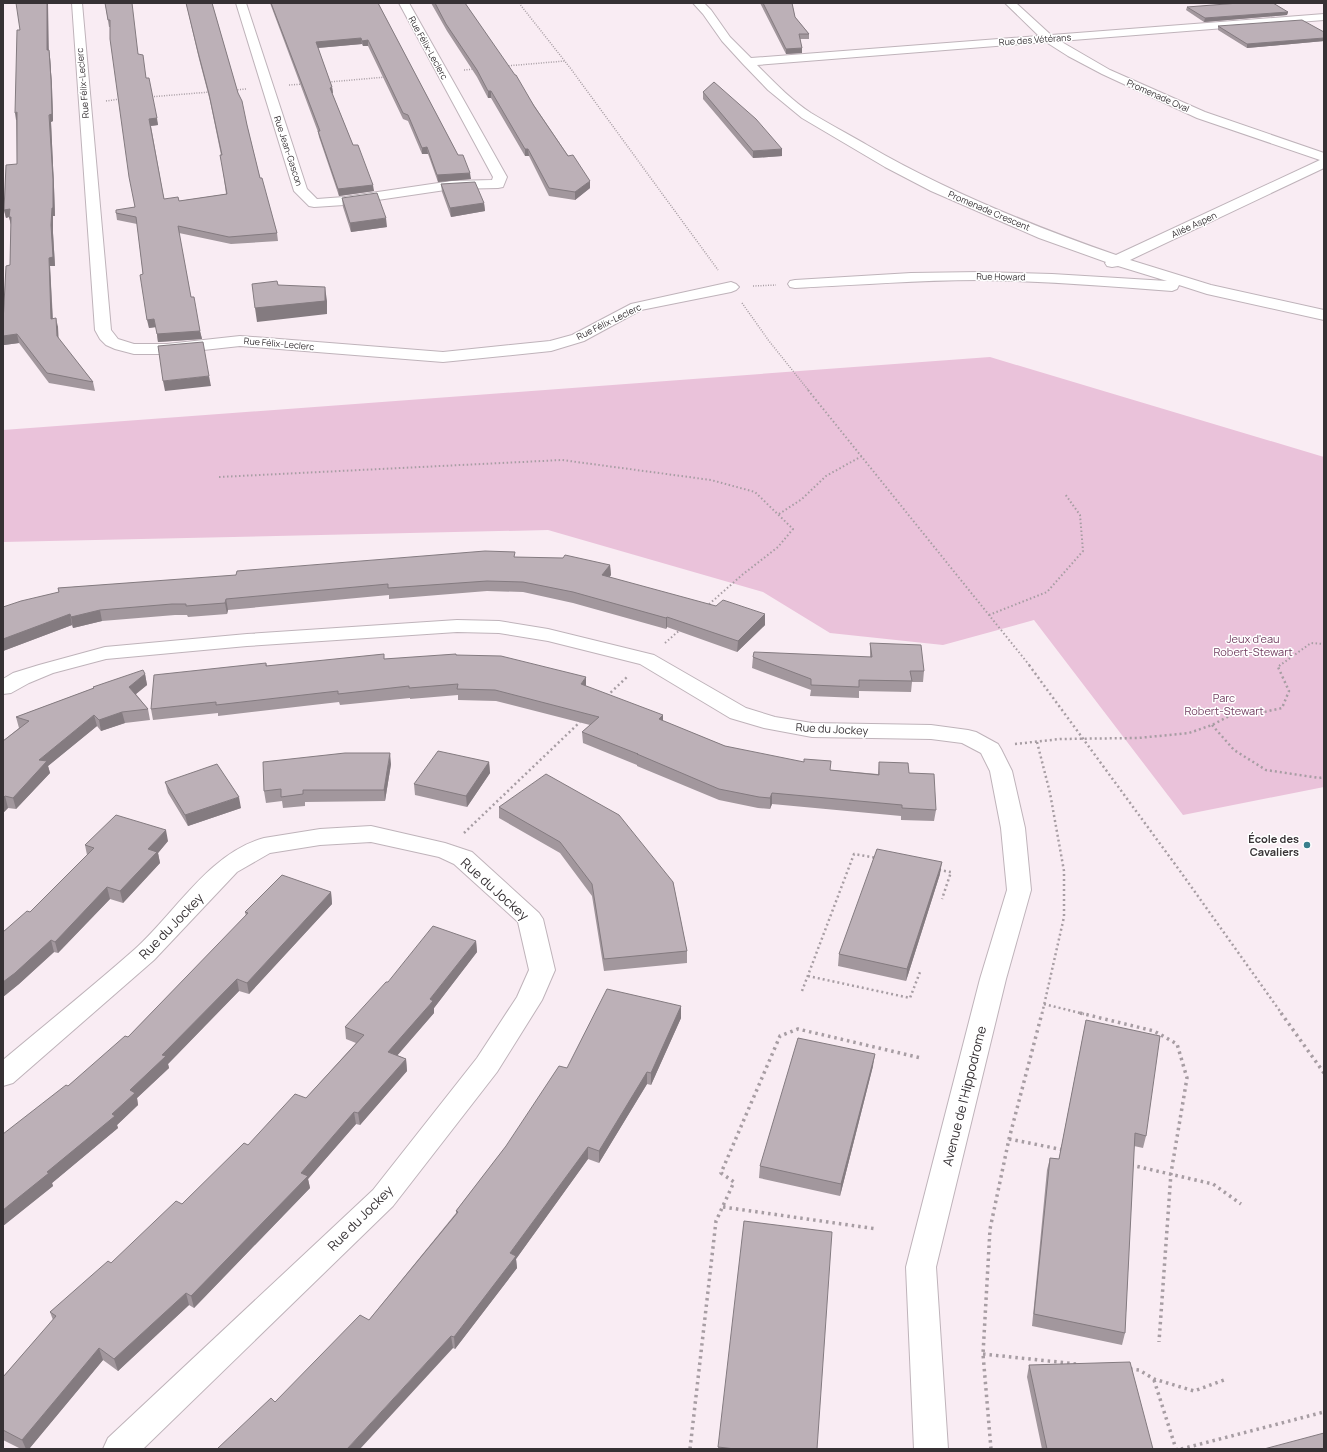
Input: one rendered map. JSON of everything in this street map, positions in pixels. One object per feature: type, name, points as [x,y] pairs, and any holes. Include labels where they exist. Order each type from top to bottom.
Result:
[{"type":"street","name":"Rue Félix-Leclerc","points":[[77,3],[103,330],[106,336],[121,346],[150,350],[240,341],[442,357],[551,346],[578,338],[636,307],[731,287]]},
{"type":"street","name":"Rue Jean-Gascon","points":[[241,3],[301,190],[314,203],[344,201],[452,185],[498,184],[500,177]]},
{"type":"street","name":"Rue Félix-Leclerc","points":[[404,3],[500,177]]},
{"type":"street","name":"Promenade Oval","points":[[1010,3],[1049,39],[1072,54],[1106,72],[1201,115],[1324,157]]},
{"type":"street","name":"Promenade Crescent","points":[[704,6],[726,39],[747,62],[772,88],[806,115],[890,164],[936,188],[1030,229],[1118,261],[1207,289],[1324,315]]},
{"type":"street","name":"Rue des Vétérans","points":[[747,62],[1324,17]]},
{"type":"street","name":"Allée Aspen","points":[[1061,279],[1118,261],[1324,163]]},
{"type":"street","name":"Rue Howard","points":[[795,284],[851,280],[966,276],[1061,279],[1207,289]]},
{"type":"street","name":"Rue du Jockey","points":[[3,688],[21,678],[46,669],[105,653],[247,640],[457,626],[499,627],[548,635],[647,659],[738,713],[772,723],[812,730],[931,732],[968,737],[990,748]]},
{"type":"street","name":"Avenue de l'Hippodrome","points":[[931,1449],[921,1266],[993,979],[1019,890],[1013,828],[1001,771],[990,748]]},
{"type":"street","name":"Rue du Jockey","points":[[3,1076],[144,954],[228,866],[264,846],[320,837],[371,834],[445,851],[463,858],[530,919],[542,970],[529,1000],[487,1066],[383,1198],[120,1449]]},
{"type":"path","points":[[519,3],[564,61],[731,287],[769,341],[1040,679],[1180,871],[1324,1073]]},
{"type":"path","points":[[503,67],[564,61]]},
{"type":"path","points":[[441,72],[480,69]]},
{"type":"path","points":[[323,82],[386,77]]},
{"type":"path","points":[[228,91],[307,84]]},
{"type":"path","points":[[148,97],[212,92]]},
{"type":"path","points":[[85,102],[125,99]]},
{"type":"path","points":[[731,287],[795,284]]},
{"type":"path","points":[[779,514],[802,499],[826,476],[862,456]]},
{"type":"path","points":[[219,478],[562,460],[710,480],[755,492],[793,529],[778,547],[742,575],[702,611]]},
{"type":"path","points":[[989,615],[1047,592],[1083,551],[1080,515],[1065,494]]},
{"type":"path","points":[[661,647],[684,626]]},
{"type":"path","points":[[990,748],[1083,738],[1138,738],[1189,733],[1212,725],[1239,711],[1264,712],[1282,708],[1289,691],[1278,668],[1312,643],[1324,644]]},
{"type":"path","points":[[606,697],[629,675]]},
{"type":"path","points":[[445,851],[583,719]]},
{"type":"path","points":[[1212,725],[1234,750],[1266,770],[1318,778],[1324,777]]},
{"type":"path","points":[[991,1449],[983,1354],[990,1229],[1009,1139],[1044,1004],[1064,918],[1064,871],[1050,793],[1037,742]]},
{"type":"path","points":[[802,991],[854,854],[884,860]]},
{"type":"path","points":[[936,869],[951,872],[942,899]]},
{"type":"path","points":[[808,976],[910,998],[920,972]]},
{"type":"path","points":[[1044,1004],[1154,1031],[1177,1044],[1187,1078],[1171,1173],[1159,1342]]},
{"type":"path","points":[[690,1449],[716,1221],[734,1182],[721,1173],[780,1036],[798,1029],[921,1058]]},
{"type":"path","points":[[1009,1139],[1071,1152]]},
{"type":"path","points":[[1125,1163],[1213,1184],[1241,1204]]},
{"type":"path","points":[[723,1207],[877,1229]]},
{"type":"path","points":[[983,1354],[1084,1365]]},
{"type":"path","points":[[1123,1369],[1138,1370],[1154,1379],[1194,1391],[1224,1380]]},
{"type":"path","points":[[1154,1379],[1176,1449]]},
{"type":"path","points":[[1181,1449],[1324,1412]]},
{"type":"green space","points":[[990,357],[1324,457],[1324,787],[1183,815],[1034,620],[943,645],[830,633],[763,592],[548,530],[3,542],[3,430]]},
{"type":"building","points":[[16,3],[47,3],[47,50],[49,50],[52,114],[49,115],[53,179],[53,208],[51,225],[53,257],[49,258],[51,319],[56,318],[57,336],[93,382],[47,373],[17,334],[3,336],[6,266],[10,265],[11,217],[9,217],[10,209],[4,210],[6,165],[17,164],[17,112],[15,113],[17,30],[20,30]]},
{"type":"building","points":[[105,3],[132,3],[138,54],[143,55],[146,78],[149,78],[157,118],[149,119],[164,199],[178,197],[179,201],[227,194],[220,155],[222,155],[209,94],[186,3],[212,3],[238,93],[242,101],[260,178],[262,178],[277,233],[229,237],[178,226],[191,297],[194,297],[200,331],[157,334],[154,319],[147,320],[140,275],[143,274],[136,217],[116,213],[116,210],[135,207],[129,177],[110,39],[110,20],[108,20]]},
{"type":"building","points":[[271,3],[378,3],[458,155],[463,155],[470,173],[437,175],[427,147],[422,148],[408,115],[403,113],[368,40],[362,41],[361,38],[316,42],[332,87],[330,88],[353,145],[358,145],[373,185],[338,189],[318,131],[320,131]]},
{"type":"building","points":[[435,3],[465,3],[516,75],[534,106],[568,156],[573,155],[590,181],[575,192],[549,188],[528,149],[525,149],[491,91],[488,91],[477,70],[446,24]]},
{"type":"building","points":[[763,3],[792,3],[795,17],[809,34],[799,34],[802,48],[786,49]]},
{"type":"building","points":[[1239,3],[1273,3],[1288,12],[1205,18],[1187,7]]},
{"type":"building","points":[[1302,20],[1324,32],[1324,38],[1247,44],[1218,26]]},
{"type":"building","points":[[714,82],[756,119],[782,149],[753,151],[703,92]]},
{"type":"building","points":[[475,182],[484,203],[450,208],[441,184]]},
{"type":"building","points":[[377,193],[386,218],[350,223],[342,198]]},
{"type":"building","points":[[277,281],[278,285],[325,287],[325,301],[255,308],[252,284]]},
{"type":"building","points":[[203,342],[209,376],[163,381],[158,346]]},
{"type":"building","points":[[485,551],[515,552],[514,557],[563,558],[565,555],[610,565],[602,575],[716,606],[723,600],[765,614],[738,641],[667,617],[666,618],[573,592],[523,582],[487,581],[388,588],[388,584],[226,599],[225,603],[186,606],[186,604],[172,604],[100,610],[71,617],[70,614],[3,639],[3,607],[59,592],[58,588],[236,575],[237,571]]},
{"type":"building","points":[[870,643],[921,645],[924,671],[910,671],[912,681],[859,680],[859,687],[811,685],[811,679],[753,657],[754,652],[872,657]]},
{"type":"building","points":[[384,654],[384,659],[456,654],[501,656],[586,677],[581,684],[663,715],[659,719],[725,746],[804,762],[804,759],[831,761],[830,770],[879,775],[879,762],[908,763],[909,773],[934,774],[936,810],[902,808],[902,805],[772,793],[770,798],[759,797],[719,789],[582,732],[599,717],[495,690],[457,689],[458,684],[409,688],[409,686],[338,694],[338,691],[216,705],[216,702],[151,709],[154,675],[266,663],[266,666]]},
{"type":"building","points":[[143,670],[145,674],[129,687],[148,709],[122,712],[99,720],[94,715],[39,760],[47,761],[13,798],[5,796],[3,798],[3,741],[29,721],[16,717],[94,688],[93,687]]},
{"type":"building","points":[[438,751],[489,762],[466,796],[414,784]]},
{"type":"building","points":[[345,753],[390,753],[384,790],[303,790],[303,794],[281,797],[281,789],[264,791],[263,762]]},
{"type":"building","points":[[217,764],[239,797],[185,815],[165,782]]},
{"type":"building","points":[[546,774],[619,815],[673,882],[687,951],[604,959],[592,884],[560,842],[499,807]]},
{"type":"building","points":[[116,815],[166,830],[148,849],[157,852],[120,891],[107,887],[55,942],[51,940],[3,982],[3,932],[27,911],[30,912],[94,848],[85,845]]},
{"type":"building","points":[[877,849],[942,862],[907,969],[839,954]]},
{"type":"building","points":[[282,875],[331,892],[247,983],[237,979],[162,1055],[166,1056],[130,1090],[135,1093],[112,1114],[115,1116],[47,1172],[49,1173],[3,1210],[3,1134],[66,1085],[68,1086],[125,1036],[128,1037],[248,913],[245,912]]},
{"type":"building","points":[[433,926],[476,941],[430,999],[433,1001],[388,1052],[406,1059],[358,1113],[354,1112],[301,1173],[308,1176],[191,1296],[186,1293],[114,1359],[99,1348],[22,1440],[3,1430],[3,1377],[56,1316],[50,1312],[108,1261],[111,1263],[176,1201],[182,1204],[244,1143],[248,1145],[295,1094],[306,1098],[364,1035],[345,1027],[386,982],[388,982]]},
{"type":"building","points":[[607,989],[681,1006],[651,1073],[647,1072],[599,1151],[588,1147],[510,1253],[516,1256],[454,1337],[451,1336],[347,1449],[217,1449],[271,1398],[275,1402],[360,1315],[369,1320],[458,1212],[456,1211],[506,1146],[559,1066],[567,1068]]},
{"type":"building","points":[[1086,1020],[1160,1036],[1146,1136],[1135,1133],[1125,1333],[1034,1314],[1050,1158],[1059,1159]]},
{"type":"building","points":[[798,1038],[875,1054],[841,1184],[760,1166]]},
{"type":"building","points":[[744,1221],[832,1232],[817,1449],[735,1449],[718,1447]]},
{"type":"building","points":[[1130,1362],[1153,1449],[1047,1449],[1029,1365]]},
{"type":"building","points":[[1324,1433],[1324,1449],[1264,1449]]},
{"type":"place","name":"École des Cavaliers","points":[[1307,845]]},
{"type":"park label","name":"Jeux d'eau Robert-Stewart","points":[[1253,645]]},
{"type":"park label","name":"Parc Robert-Stewart","points":[[1224,704]]}]
